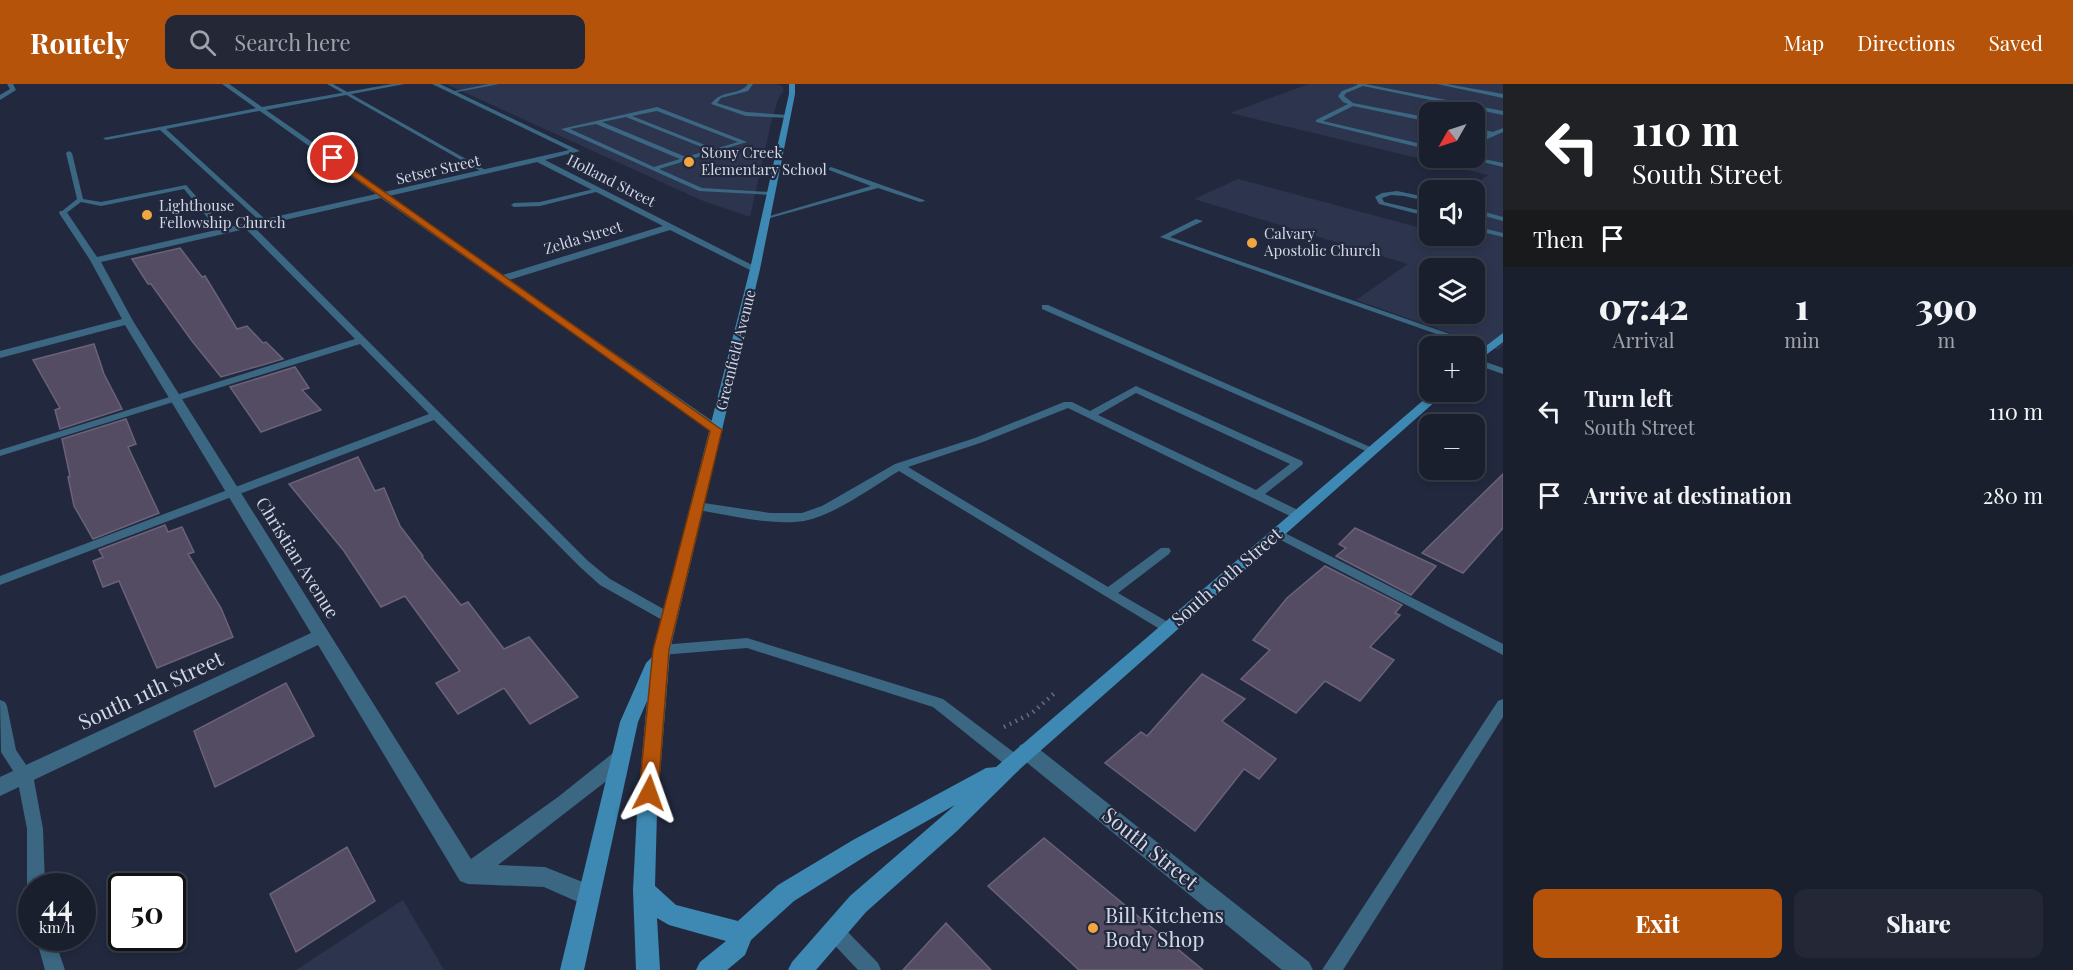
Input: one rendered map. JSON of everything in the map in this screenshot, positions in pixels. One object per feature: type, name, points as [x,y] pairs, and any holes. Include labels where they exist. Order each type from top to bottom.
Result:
[{"type":"main road","name":"Greenfield Avenue","points":[[648,970],[644,891],[649,790],[661,650],[755,269],[788,117],[792,84]]},
{"type":"main road","points":[[1485,352],[1503,336]]},
{"type":"main road","name":"South 10th Street","points":[[800,970],[858,904],[950,824],[1020,757],[1428,402]]},
{"type":"main road","name":"Greenfield Avenue","points":[[572,970],[587,895],[629,722],[661,650]]},
{"type":"main road","name":"South 10th Street","points":[[708,970],[737,946],[742,933],[795,888],[861,847],[1020,757]]},
{"type":"main road","points":[[644,891],[669,914],[704,925],[742,933]]},
{"type":"street","points":[[0,98],[13,90],[10,84]]},
{"type":"street","points":[[225,84],[504,278],[716,430]]},
{"type":"street","points":[[262,109],[402,84]]},
{"type":"street","name":"Holland Street","points":[[435,84],[576,151]]},
{"type":"street","name":"Setser Street","points":[[95,260],[576,151]]},
{"type":"street","name":"Holland Street","points":[[539,160],[755,269]]},
{"type":"street","name":"Christian Avenue","points":[[63,213],[95,260],[128,321],[468,874]]},
{"type":"street","name":"Zelda Street","points":[[504,278],[670,227]]},
{"type":"street","points":[[0,355],[128,321]]},
{"type":"street","name":"South 11th Street","points":[[0,787],[322,635]]},
{"type":"street","name":"South Street","points":[[1020,757],[1301,970]]},
{"type":"street","points":[[468,874],[565,803],[620,759]]},
{"type":"street","points":[[468,874],[545,877],[587,895]]},
{"type":"lane","points":[[329,84],[486,172]]},
{"type":"lane","points":[[452,92],[497,84]]},
{"type":"lane","points":[[751,84],[746,90],[719,97],[714,104],[746,114],[788,117]]},
{"type":"lane","points":[[1443,84],[1503,96]]},
{"type":"lane","points":[[1419,118],[1352,104],[1341,96],[1344,92],[1360,85],[1503,113]]},
{"type":"lane","points":[[1352,104],[1318,121],[1419,145]]},
{"type":"lane","points":[[106,138],[262,109]]},
{"type":"lane","points":[[652,169],[744,142],[657,109],[564,129],[652,169],[701,190],[770,194]]},
{"type":"lane","points":[[627,116],[716,151]]},
{"type":"lane","points":[[596,122],[686,159]]},
{"type":"lane","points":[[162,128],[263,222]]},
{"type":"lane","points":[[1485,138],[1503,130]]},
{"type":"lane","points":[[1485,132],[1494,134]]},
{"type":"lane","points":[[69,153],[80,200]]},
{"type":"lane","points":[[1485,161],[1503,165]]},
{"type":"lane","points":[[831,169],[922,201]]},
{"type":"lane","points":[[63,213],[80,200],[101,204],[186,186],[223,231]]},
{"type":"lane","points":[[765,219],[878,186]]},
{"type":"lane","points":[[514,205],[540,204],[598,190]]},
{"type":"lane","points":[[1419,197],[1388,192],[1378,197],[1381,202],[1419,212]]},
{"type":"lane","points":[[1485,214],[1503,219]]},
{"type":"lane","points":[[1199,220],[1164,237],[1488,349]]},
{"type":"lane","points":[[248,226],[605,582],[669,618]]},
{"type":"lane","points":[[1485,231],[1503,235]]},
{"type":"lane","points":[[1045,307],[1372,450]]},
{"type":"lane","points":[[0,453],[362,340]]},
{"type":"lane","points":[[1485,365],[1503,371]]},
{"type":"lane","points":[[1090,415],[1136,388],[1298,463],[1257,495]]},
{"type":"lane","points":[[697,506],[770,517],[803,517],[826,508],[899,466],[979,440],[1068,404],[1299,515]]},
{"type":"lane","points":[[0,581],[437,415]]},
{"type":"lane","points":[[899,466],[1168,629]]},
{"type":"lane","points":[[1277,533],[1503,650]]},
{"type":"lane","points":[[1108,593],[1165,550]]},
{"type":"lane","points":[[661,650],[747,643],[938,703],[1020,757]]},
{"type":"lane","points":[[1332,970],[1503,705]]},
{"type":"lane","points":[[0,706],[9,752],[25,775],[35,829],[36,873]]},
{"type":"lane","points":[[833,930],[871,970]]},
{"type":"lane","points":[[49,951],[55,970]]},
{"type":"shaded area","name":"Stony Creek Elementary School","points":[[446,84],[776,84],[782,86],[784,90],[778,99],[771,123],[750,217],[701,200]]},
{"type":"shaded area","points":[[1309,84],[1503,84],[1503,345],[1498,350],[1485,345],[1485,336],[1458,336],[1424,324],[1485,324],[1485,258],[1419,258],[1419,322],[1356,300],[1408,264],[1194,199],[1238,179],[1419,226],[1419,246],[1485,246],[1485,180],[1481,180],[1488,175],[1459,168],[1485,168],[1485,102],[1419,102],[1419,158],[1230,113]]},
{"type":"shaded area","points":[[403,900],[444,970],[296,970]]},
{"type":"building","points":[[180,248],[202,277],[205,276],[237,329],[247,326],[283,359],[221,377],[151,284],[148,284],[132,259]]},
{"type":"building","points":[[94,344],[104,374],[122,409],[60,429],[55,410],[60,408],[33,360]]},
{"type":"building","points":[[295,367],[309,388],[302,390],[321,410],[261,432],[230,387]]},
{"type":"building","points":[[126,419],[136,444],[128,447],[159,513],[93,539],[74,506],[62,439]]},
{"type":"building","points":[[358,457],[375,491],[384,488],[400,526],[461,605],[468,602],[504,649],[529,637],[578,697],[530,724],[504,688],[458,714],[436,683],[460,671],[405,596],[381,607],[344,551],[289,484]]},
{"type":"building","points":[[1503,474],[1503,528],[1463,573],[1422,553]]},
{"type":"building","points":[[165,525],[168,532],[182,527],[194,552],[188,554],[221,608],[233,637],[157,668],[119,581],[103,587],[93,561],[103,557],[99,550]]},
{"type":"building","points":[[1355,528],[1436,566],[1411,595],[1336,556],[1346,548],[1339,544]]},
{"type":"building","points":[[1325,566],[1402,605],[1395,613],[1400,615],[1370,647],[1394,660],[1360,701],[1325,681],[1296,713],[1241,679],[1270,650],[1253,640],[1287,598]]},
{"type":"building","points":[[1202,674],[1245,699],[1222,721],[1276,759],[1259,779],[1244,769],[1195,831],[1105,763],[1141,732],[1147,736]]},
{"type":"building","points":[[286,683],[314,736],[215,787],[194,731]]},
{"type":"building","name":"Bill Kitchens Body Shop","points":[[1044,838],[1203,970],[1079,970],[988,886]]},
{"type":"building","points":[[347,847],[375,901],[296,952],[270,894]]},
{"type":"building","points":[[946,923],[991,970],[903,970]]},
{"type":"place","name":"Stony Creek Elementary School","points":[[689,162]]},
{"type":"place","name":"Lighthouse Fellowship Church","points":[[147,215]]},
{"type":"place","name":"Calvary Apostolic Church","points":[[1252,243]]},
{"type":"place","name":"Bill Kitchens Body Shop","points":[[1093,928]]},
{"type":"route","points":[[333,158],[716,430],[661,650],[649,793]]}]
